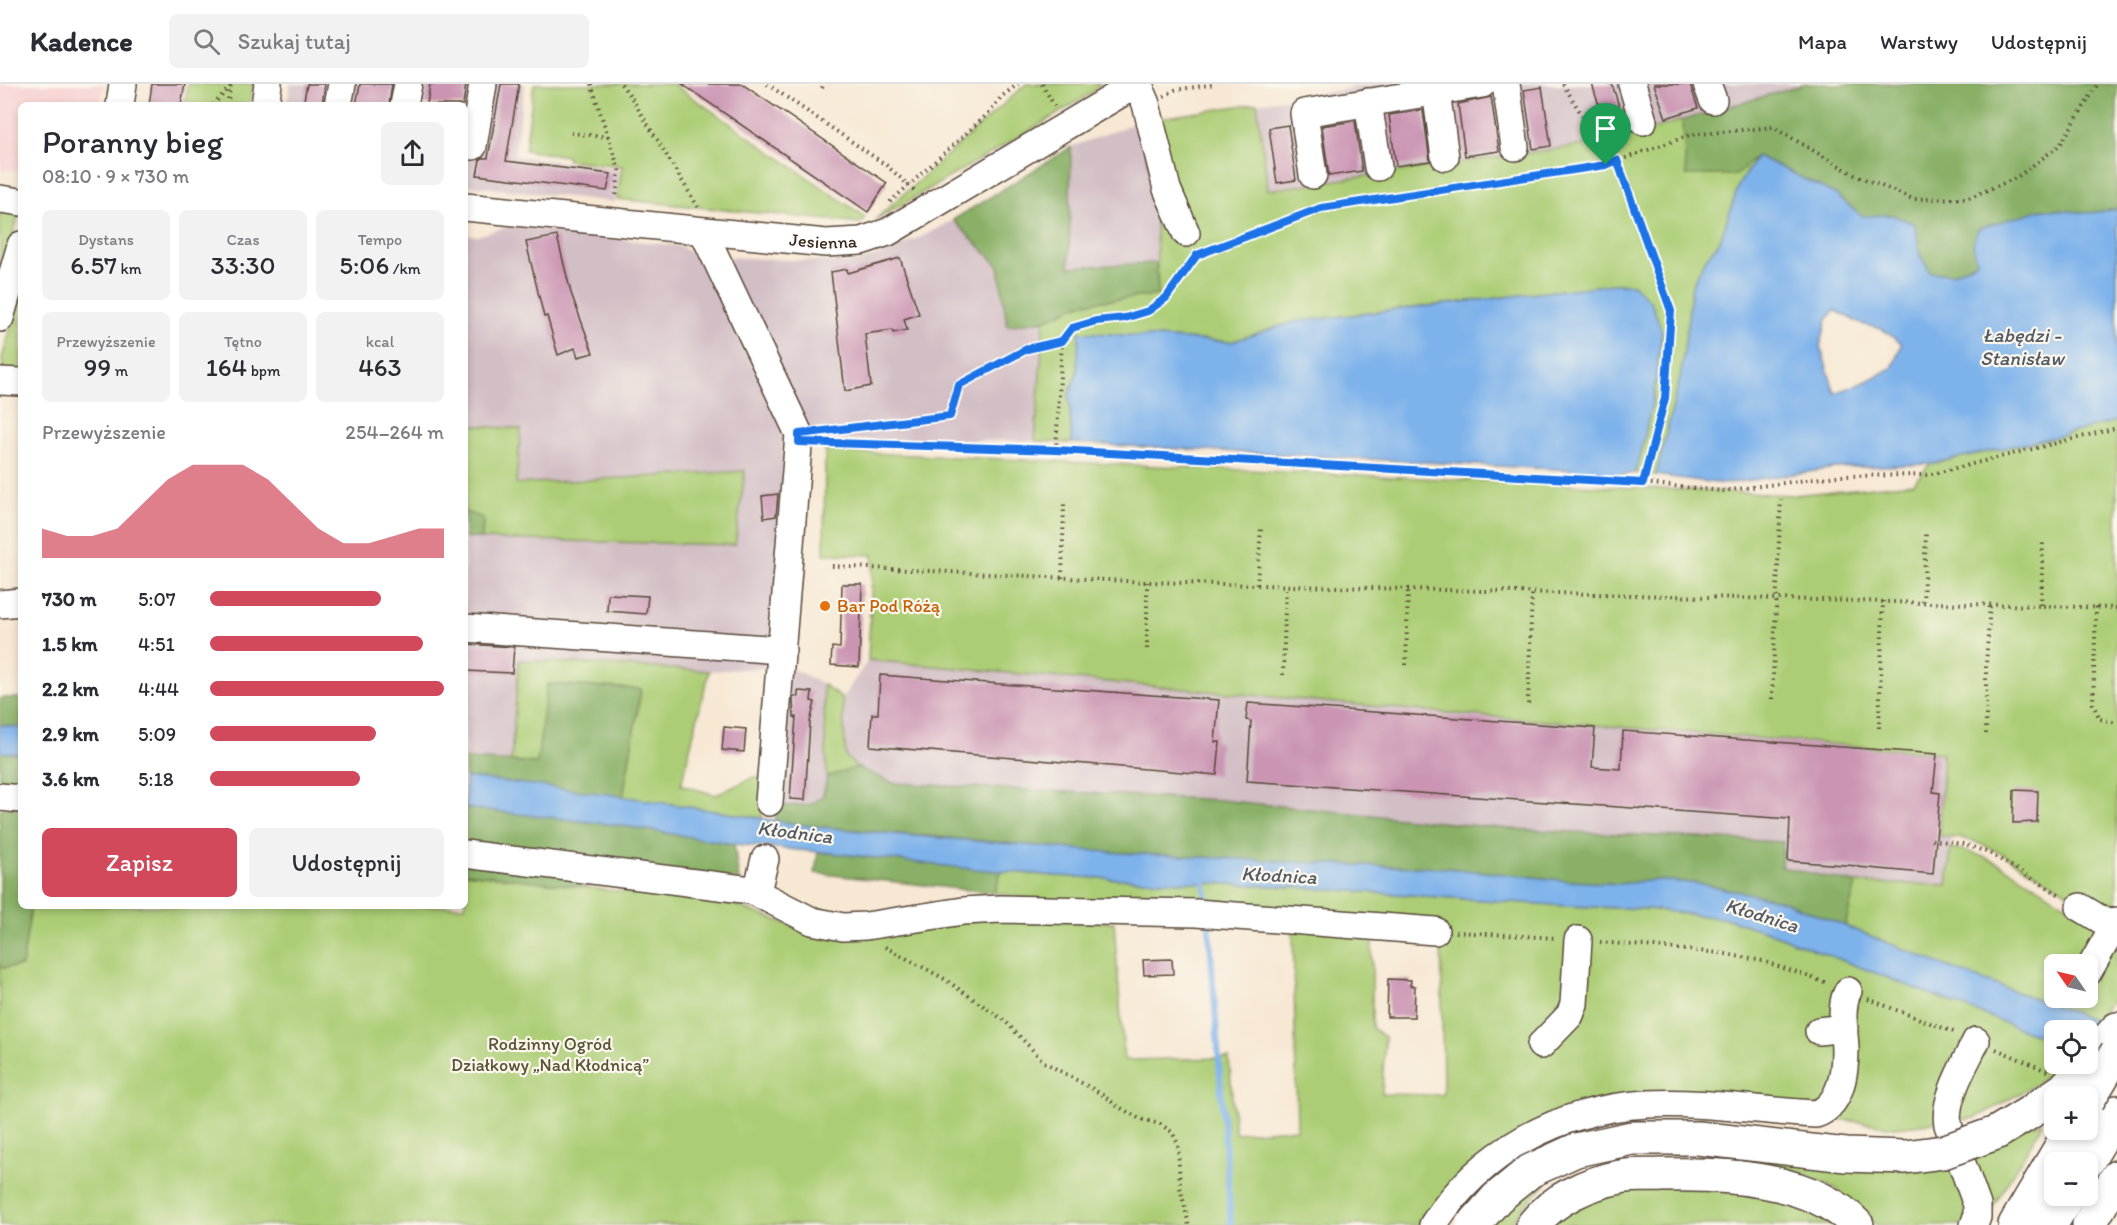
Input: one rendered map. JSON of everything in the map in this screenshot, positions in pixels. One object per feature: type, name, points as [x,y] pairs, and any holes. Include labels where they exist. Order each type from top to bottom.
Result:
[{"type":"main road","points":[[2098,1051],[2117,1029]]},
{"type":"main road","points":[[2096,1086],[2117,1052]]},
{"type":"main road","points":[[1473,1225],[1497,1198],[1530,1171],[1576,1150],[1632,1138],[1698,1138],[1846,1155],[1905,1157],[1942,1152],[1996,1133],[2064,1089],[2077,1074]]},
{"type":"main road","points":[[2093,1152],[2117,1112]]},
{"type":"main road","points":[[2014,1225],[2065,1140]]},
{"type":"main road","points":[[1533,1225],[1538,1218],[1572,1192],[1621,1177],[1680,1174],[1728,1175],[1786,1187],[1824,1201],[1857,1225]]},
{"type":"main road","points":[[2089,1225],[2117,1177]]},
{"type":"main road","points":[[2050,1225],[2062,1206]]},
{"type":"street","points":[[120,102],[123,84]]},
{"type":"street","points":[[265,102],[268,84]]},
{"type":"street","points":[[339,102],[342,84]]},
{"type":"street","points":[[405,102],[408,84]]},
{"type":"street","points":[[472,146],[483,84]]},
{"type":"street","points":[[1313,175],[1304,113],[1482,84]]},
{"type":"street","points":[[1506,84],[1515,147]]},
{"type":"street","points":[[1632,84],[1643,121]]},
{"type":"street","points":[[1135,86],[1146,104],[1167,189],[1191,244]]},
{"type":"street","name":"Jesienna","points":[[468,207],[701,220],[825,243],[861,241],[888,232],[1135,86]]},
{"type":"street","points":[[1436,91],[1445,157]]},
{"type":"street","points":[[1368,102],[1378,167]]},
{"type":"street","points":[[0,199],[18,202]]},
{"type":"street","points":[[701,220],[799,438],[769,802]]},
{"type":"street","points":[[0,318],[18,255]]},
{"type":"street","points":[[0,381],[18,382]]},
{"type":"street","points":[[0,604],[18,602]]},
{"type":"street","points":[[468,628],[782,650]]},
{"type":"street","points":[[0,797],[18,799]]},
{"type":"street","points":[[468,854],[751,890],[812,921],[843,927],[866,926],[963,911],[1000,909],[1196,913],[1435,931]]},
{"type":"street","points":[[751,890],[759,883],[765,859]]},
{"type":"street","points":[[2080,907],[2115,924],[2098,954]]},
{"type":"street","points":[[1546,1028],[1570,1015],[1574,1004],[1578,940]]},
{"type":"street","points":[[1432,1225],[1474,1174],[1513,1144],[1556,1123],[1600,1110],[1647,1104],[1696,1105],[1816,1114],[1825,1111],[1838,1093],[1843,1071],[1832,1030],[1848,991]]},
{"type":"street","points":[[1974,1225],[1977,1205],[1946,1114],[1948,1102],[1976,1041]]},
{"type":"path","points":[[591,84],[619,171],[615,209]]},
{"type":"path","points":[[621,84],[631,97],[701,220]]},
{"type":"path","points":[[767,84],[886,165],[922,198]]},
{"type":"path","points":[[885,207],[990,112],[1001,97],[1018,84]]},
{"type":"path","points":[[1042,84],[1056,109]]},
{"type":"path","points":[[1563,84],[1594,135],[1617,160],[1671,311],[1665,398],[1643,483]]},
{"type":"path","points":[[1056,450],[1062,341],[1072,328],[1096,321],[1125,318],[1148,311],[1166,298],[1191,244],[1321,208],[1606,165],[1690,135],[1773,127],[1855,176],[1913,199],[1968,198],[2016,178],[2060,145],[2098,84]]},
{"type":"path","points":[[216,102],[231,85]]},
{"type":"path","points":[[228,102],[231,85]]},
{"type":"path","points":[[571,133],[609,137]]},
{"type":"path","points":[[799,438],[950,416],[959,385],[1027,349],[1062,341]]},
{"type":"path","points":[[799,438],[1643,483],[1722,491],[1837,476],[1928,475],[2117,428]]},
{"type":"path","points":[[1773,699],[1781,498]]},
{"type":"path","points":[[1062,578],[1064,504]]},
{"type":"path","points":[[1257,585],[1261,528]]},
{"type":"path","points":[[1923,602],[1926,533]]},
{"type":"path","points":[[2041,606],[2043,539]]},
{"type":"path","points":[[832,566],[1147,582],[2117,608]]},
{"type":"path","points":[[1147,582],[1147,650]]},
{"type":"path","points":[[1283,675],[1286,585]]},
{"type":"path","points":[[1406,665],[1408,589]]},
{"type":"path","points":[[1528,704],[1532,592]]},
{"type":"path","points":[[1879,729],[1883,601]]},
{"type":"path","points":[[1986,734],[1986,665],[1990,604]]},
{"type":"path","points":[[2096,607],[2093,704],[2100,719],[2117,723]]},
{"type":"path","points":[[1932,840],[1964,844],[1989,853],[2080,907]]},
{"type":"path","points":[[866,926],[884,947],[943,978],[1005,1021],[1044,1062],[1100,1094],[1124,1111],[1140,1119],[1160,1124],[1172,1132],[1178,1144],[1180,1187],[1189,1225]]},
{"type":"path","points":[[1435,931],[1578,940],[1720,953],[1763,961],[1848,991]]},
{"type":"shaded area","points":[[0,84],[103,84],[101,102],[18,102],[18,171],[0,170]]},
{"type":"shaded area","points":[[290,84],[525,84],[514,156],[619,169],[615,202],[468,185],[468,102],[287,102]]},
{"type":"shaded area","points":[[1377,84],[1806,84],[1612,141],[1268,190],[1257,103]]},
{"type":"shaded area","points":[[1140,121],[1155,198],[1156,263],[1069,267],[1071,147]]},
{"type":"shaded area","points":[[953,220],[999,266],[1007,326],[1044,320],[1035,441],[807,439],[722,257],[857,263],[921,237]]},
{"type":"shaded area","points":[[510,226],[680,246],[697,257],[783,424],[775,667],[709,671],[519,660],[511,761],[468,759],[468,537],[734,545],[745,471],[516,484],[521,430],[468,425],[468,234],[477,236]]},
{"type":"shaded area","points":[[868,660],[1458,714],[1943,753],[1940,836],[1952,838],[1947,885],[1856,883],[1780,867],[1782,842],[1510,829],[1220,800],[893,783],[857,767],[846,757],[842,699]]},
{"type":"shaded area","points":[[787,666],[823,684],[827,777],[823,796],[808,805],[778,806]]},
{"type":"green space","points":[[188,84],[255,84],[250,102],[185,102]]},
{"type":"green space","points":[[534,84],[673,84],[865,217],[861,223],[617,199],[622,166],[568,160],[567,156],[525,150]]},
{"type":"green space","points":[[1026,84],[1100,84],[1092,93],[1036,127],[875,220]]},
{"type":"green space","points":[[1806,84],[2117,84],[2117,209],[2090,213],[2042,209],[1973,244],[1978,262],[1951,274],[1930,272],[1920,254],[1915,224],[1892,215],[1862,216],[1835,194],[1757,156],[1736,175],[1686,175],[1683,120]]},
{"type":"green space","points":[[1257,103],[1268,190],[1612,141],[1683,120],[1687,175],[1757,156],[1739,184],[1720,241],[1704,261],[1692,286],[1681,374],[1656,475],[1634,473],[1640,458],[1654,393],[1662,331],[1633,284],[1614,284],[1293,322],[1231,342],[1080,332],[1077,372],[1069,395],[1072,443],[1035,441],[1044,320],[1083,303],[1158,294],[1155,198],[1140,121]]},
{"type":"green space","points":[[1071,147],[1069,267],[1156,263],[1158,295],[1083,303],[1044,320],[1007,326],[999,266],[953,220]]},
{"type":"green space","points":[[0,212],[18,214],[18,218],[0,281]]},
{"type":"green space","points":[[18,301],[18,373],[3,371],[2,358]]},
{"type":"green space","points":[[2117,421],[2117,905],[2111,909],[2094,908],[2003,854],[1971,840],[1940,836],[1943,753],[1458,714],[868,660],[873,555],[824,554],[825,451],[1794,495],[1913,483],[1930,464]]},
{"type":"green space","points":[[468,425],[521,429],[516,484],[745,471],[735,545],[482,539],[483,518],[468,513]]},
{"type":"green space","points":[[468,513],[483,518],[482,539],[468,537]]},
{"type":"green space","points":[[519,660],[709,671],[681,785],[716,795],[754,777],[764,778],[762,818],[623,797],[641,690],[538,763],[511,761]]},
{"type":"green space","points":[[547,684],[641,689],[623,797],[468,777],[468,759],[537,763]]},
{"type":"green space","points":[[823,684],[842,699],[846,757],[857,767],[827,777]]},
{"type":"green space","points":[[0,698],[18,698],[18,728],[0,725]]},
{"type":"green space","points":[[0,752],[18,754],[18,793],[0,791]]},
{"type":"green space","points":[[857,767],[893,783],[1220,800],[1510,829],[1783,842],[1781,867],[1856,883],[1845,926],[1780,900],[1702,884],[1657,880],[1618,884],[1445,868],[1121,853],[775,821],[778,806],[809,805],[823,796],[827,777]]},
{"type":"green space","points":[[18,806],[18,909],[31,909],[22,966],[0,968],[0,809]]},
{"type":"green space","points":[[468,808],[617,825],[734,844],[739,880],[468,845]]},
{"type":"green space","points":[[1951,848],[1971,852],[2010,870],[2106,927],[2091,954],[2044,954],[2044,1002],[1966,974],[1845,926],[1856,883],[1947,885]]},
{"type":"green space","points":[[818,852],[1001,871],[995,893],[815,873]]},
{"type":"green space","points":[[468,858],[583,874],[585,887],[468,873]]},
{"type":"green space","name":"Rodzinny Ogród Działkowy „Nad Kłodnicą”","points":[[1001,871],[1056,876],[1294,887],[1567,906],[1649,909],[1728,919],[1771,933],[2044,1038],[2044,1074],[2049,1074],[2033,1086],[1976,1118],[1894,1127],[1648,1092],[1558,1113],[1421,1225],[0,1225],[0,968],[22,966],[31,909],[468,909],[468,873],[734,905],[799,928],[998,918],[1114,922],[1124,1060],[1229,1058],[1235,1133],[1297,1129],[1293,929],[1372,933],[1372,1028],[1385,1037],[1382,1094],[1443,1095],[1441,923],[1051,902],[995,893]]},
{"type":"green space","points":[[2117,933],[2117,992],[2098,1021],[2061,1008],[2098,1008],[2098,966]]},
{"type":"green space","points":[[2042,1122],[1982,1225],[1876,1225],[1837,1189],[1795,1170],[1753,1162],[1755,1155],[1907,1168]]},
{"type":"green space","points":[[1541,1179],[1546,1184],[1523,1207],[1510,1225],[1489,1225]]},
{"type":"green space","points":[[1651,1183],[1788,1199],[1835,1225],[1545,1225],[1578,1198]]},
{"type":"water","name":"Łabędzi - Stanisław","points":[[1757,156],[1835,194],[1862,216],[1892,215],[1915,224],[1920,254],[1930,272],[1951,274],[1977,262],[1973,244],[1978,229],[2042,209],[2090,213],[2117,209],[2117,421],[1930,464],[1835,468],[1724,484],[1656,475],[1681,374],[1692,286],[1704,261],[1720,241],[1739,184]],"holes":[[[1834,310],[1861,324],[1882,329],[1902,344],[1892,368],[1863,383],[1835,393],[1820,346],[1827,320]]]},
{"type":"water","points":[[1614,284],[1633,284],[1651,302],[1662,331],[1654,393],[1640,458],[1634,473],[1615,476],[1572,470],[1072,443],[1069,395],[1077,372],[1079,332],[1231,342],[1293,322]]},
{"type":"water","points":[[0,725],[18,728],[18,754],[0,752]]},
{"type":"water","name":"Kłodnica","points":[[468,777],[608,794],[810,826],[905,835],[1121,853],[1445,868],[1618,884],[1657,880],[1702,884],[1780,900],[1966,974],[2044,1002],[2044,1008],[2061,1008],[2095,1020],[2044,1020],[2044,1038],[1771,933],[1728,919],[1649,909],[1567,906],[1294,887],[1056,876],[734,844],[617,825],[468,808]]},
{"type":"water","points":[[2098,1021],[2117,1028],[2098,1046]]},
{"type":"building","points":[[152,84],[185,84],[182,102],[149,102]]},
{"type":"building","points":[[307,84],[325,84],[322,102],[304,102]]},
{"type":"building","points":[[360,84],[392,84],[389,102],[357,102]]},
{"type":"building","points":[[430,84],[466,84],[463,102],[427,102]]},
{"type":"building","points":[[501,84],[519,84],[506,161],[611,174],[607,191],[477,175],[480,160],[488,158]]},
{"type":"building","points":[[682,84],[742,84],[887,183],[868,212]]},
{"type":"building","points":[[1592,84],[1612,84],[1627,131],[1609,137]]},
{"type":"building","points":[[1654,84],[1690,84],[1698,108],[1666,118]]},
{"type":"building","points":[[1542,87],[1551,146],[1533,149],[1524,90]]},
{"type":"building","points":[[1491,97],[1499,151],[1465,156],[1458,104]]},
{"type":"building","points":[[1423,110],[1430,161],[1396,166],[1389,115]]},
{"type":"building","points":[[1355,121],[1362,171],[1329,176],[1322,126]]},
{"type":"building","points":[[1288,125],[1296,180],[1277,183],[1269,128]]},
{"type":"building","points":[[557,236],[571,293],[593,353],[578,357],[575,348],[558,355],[547,316],[544,317],[526,242]]},
{"type":"building","points":[[900,258],[919,314],[904,319],[907,330],[865,334],[871,386],[845,391],[831,272],[847,269],[848,273]]},
{"type":"building","points":[[778,494],[776,516],[764,518],[762,496]]},
{"type":"building","points":[[842,584],[862,584],[859,667],[831,665],[832,647],[840,648]]},
{"type":"building","points":[[608,594],[648,596],[646,614],[607,611]]},
{"type":"building","points":[[468,644],[514,647],[512,673],[468,671]]},
{"type":"building","points":[[880,675],[1219,700],[1215,742],[1220,742],[1217,775],[870,746],[872,714],[878,714]]},
{"type":"building","points":[[798,691],[812,692],[811,701],[815,702],[810,722],[805,800],[790,799],[796,717],[794,717],[793,696],[798,697]]},
{"type":"building","points":[[1248,703],[1595,728],[1592,767],[1621,769],[1623,731],[1937,754],[1933,792],[1940,793],[1933,874],[1788,861],[1790,819],[1247,781],[1251,721],[1246,720]]},
{"type":"building","points":[[724,727],[746,729],[744,752],[722,750]]},
{"type":"building","points":[[2014,790],[2038,791],[2037,822],[2013,823]]},
{"type":"building","points":[[1172,959],[1173,974],[1144,975],[1143,960]]},
{"type":"building","points":[[1388,979],[1411,980],[1410,986],[1415,986],[1414,1017],[1387,1017]]},
{"type":"waterway","points":[[1204,877],[1207,903]]},
{"type":"waterway","points":[[1209,926],[1231,1225]]},
{"type":"place","name":"Bar Pod Różą","points":[[825,606]]},
{"type":"route","points":[[1617,160],[1671,311],[1665,398],[1643,483],[1056,450],[799,442],[799,434],[950,416],[959,385],[1027,349],[1062,341],[1072,328],[1096,321],[1125,318],[1148,311],[1166,298],[1197,255],[1321,208],[1606,165],[1617,160]]}]
